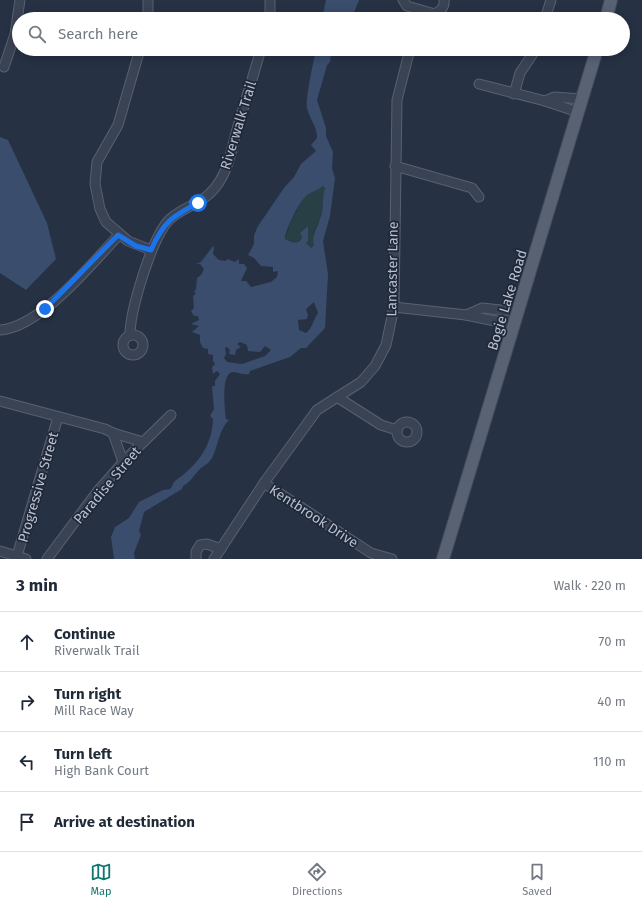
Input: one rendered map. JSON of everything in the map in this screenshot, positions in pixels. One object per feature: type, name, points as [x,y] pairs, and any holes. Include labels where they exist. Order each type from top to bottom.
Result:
[{"type":"main road","points":[[608,12],[611,0]]},
{"type":"main road","name":"Bogie Lake Road","points":[[443,559],[595,56]]},
{"type":"street","points":[[18,12],[20,0]]},
{"type":"street","points":[[148,0],[148,12]]},
{"type":"street","points":[[270,0],[270,12]]},
{"type":"street","points":[[403,0],[407,6],[416,12]]},
{"type":"street","points":[[438,12],[441,10],[444,0]]},
{"type":"street","points":[[547,12],[551,0]]},
{"type":"street","points":[[4,67],[12,43]]},
{"type":"street","points":[[138,56],[118,125],[99,159],[95,171],[96,197],[106,222],[118,235],[136,246],[151,250]]},
{"type":"street","name":"Riverwalk Trail","points":[[130,336],[130,324],[151,250],[167,222],[206,198],[222,178],[259,56]]},
{"type":"street","name":"Lancaster Lane","points":[[214,559],[264,483],[317,410],[361,382],[375,366],[386,345],[394,306],[397,100],[408,56]]},
{"type":"street","points":[[514,94],[520,73],[531,56]]},
{"type":"street","points":[[479,84],[545,101],[578,112]]},
{"type":"street","points":[[545,101],[554,97],[582,98]]},
{"type":"street","points":[[395,166],[472,188],[479,197]]},
{"type":"street","points":[[0,330],[19,324],[45,309],[118,235]]},
{"type":"street","points":[[394,306],[466,315],[514,325]]},
{"type":"street","points":[[466,315],[482,308],[518,312]]},
{"type":"street","points":[[337,397],[381,425],[397,430]]},
{"type":"street","points":[[0,401],[97,427],[143,442]]},
{"type":"street","name":"Paradise Street","points":[[47,559],[123,462],[171,415]]},
{"type":"street","name":"Progressive Street","points":[[22,558],[58,417]]},
{"type":"street","points":[[113,433],[123,462]]},
{"type":"street","name":"Kentbrook Drive","points":[[264,483],[370,556],[388,559]]},
{"type":"street","points":[[196,559],[196,552],[200,545],[207,544],[221,549]]},
{"type":"street","points":[[0,551],[22,558]]},
{"type":"green space","points":[[323,186],[325,188],[320,220],[314,231],[314,245],[310,248],[306,243],[308,226],[300,233],[302,237],[297,243],[285,239],[290,223],[305,196]]},
{"type":"water","points":[[326,0],[359,0],[354,12],[323,12]]},
{"type":"water","points":[[315,56],[331,56],[317,100],[326,128],[326,136],[333,152],[332,168],[335,178],[330,216],[323,241],[328,274],[325,328],[306,348],[301,348],[290,357],[250,371],[249,374],[234,372],[230,373],[227,378],[224,392],[226,419],[229,420],[223,428],[212,458],[190,481],[183,486],[182,489],[144,512],[139,531],[141,535],[134,553],[135,559],[114,559],[111,537],[115,527],[129,518],[139,502],[163,490],[170,489],[175,481],[196,462],[210,438],[213,419],[210,416],[214,409],[212,386],[215,386],[215,381],[220,374],[217,371],[213,374],[212,367],[215,364],[213,361],[213,355],[208,354],[208,349],[203,348],[200,342],[200,335],[192,332],[199,326],[191,324],[199,320],[198,316],[194,316],[191,311],[194,308],[193,296],[196,293],[194,292],[196,289],[197,278],[201,275],[204,269],[200,264],[196,264],[201,262],[213,246],[213,254],[219,260],[226,261],[227,259],[235,262],[239,259],[239,264],[244,264],[247,268],[241,281],[246,281],[251,287],[271,282],[277,277],[278,271],[273,272],[273,267],[261,266],[254,258],[248,255],[254,244],[254,235],[258,226],[284,188],[294,177],[301,164],[316,151],[311,145],[317,138],[317,134],[307,108],[308,88]],"holes":[[[323,186],[325,188],[322,211],[314,235],[314,245],[311,248],[306,243],[308,241],[308,226],[300,233],[302,237],[299,242],[285,239],[285,235],[296,210],[303,199]],[[314,302],[318,313],[310,329],[306,333],[299,330],[298,320],[307,319],[308,315],[306,309]],[[240,342],[247,345],[248,351],[260,352],[265,346],[271,350],[265,356],[242,364],[227,362],[224,358],[226,354],[225,348],[227,347],[230,350],[229,354],[235,355],[236,350],[241,347],[237,344]]]},
{"type":"water","points":[[0,137],[8,140],[47,223],[56,259],[26,290],[0,273]]},
{"type":"route","points":[[45,309],[118,235],[136,246],[151,250],[159,233],[170,219],[198,203]]}]
